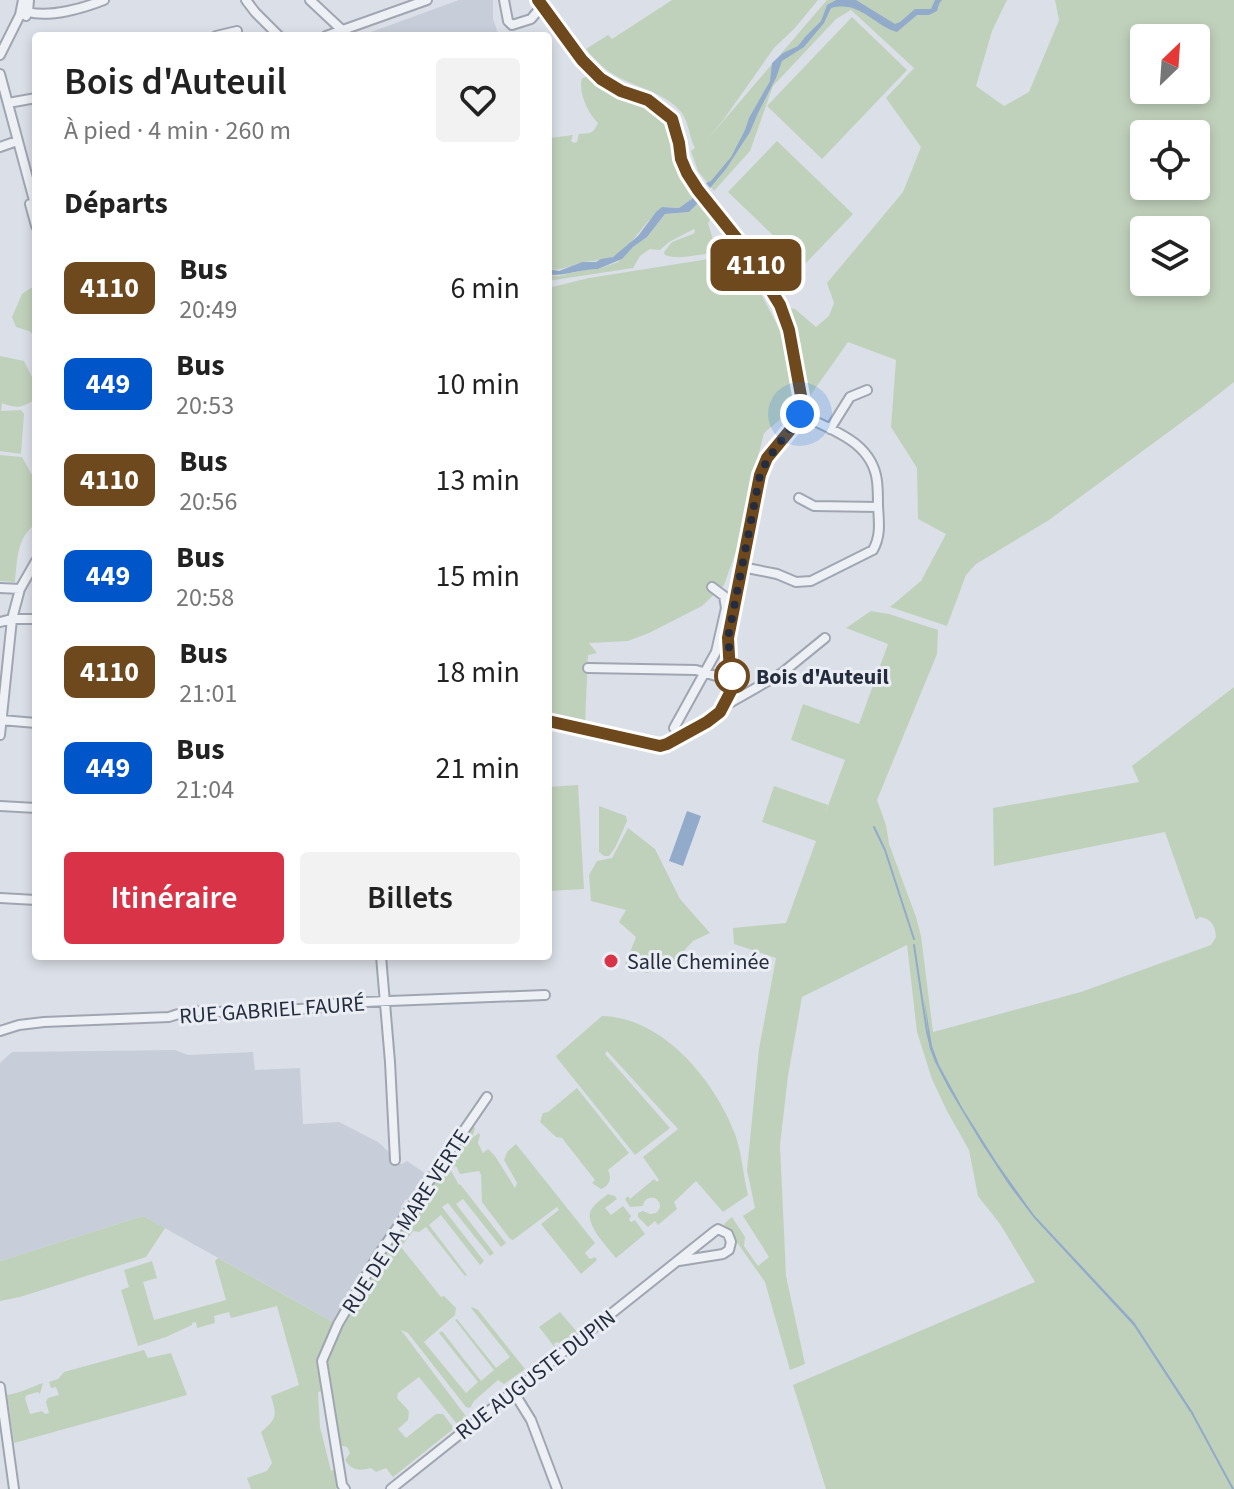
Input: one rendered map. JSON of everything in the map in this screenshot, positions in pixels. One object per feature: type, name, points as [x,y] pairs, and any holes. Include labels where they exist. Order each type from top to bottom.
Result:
[{"type":"street","points":[[6,42],[28,12],[26,0]]},
{"type":"street","points":[[0,55],[26,0]]},
{"type":"street","points":[[28,12],[40,15],[89,6],[104,0]]},
{"type":"street","points":[[246,0],[275,32]]},
{"type":"street","points":[[310,0],[342,30]]},
{"type":"street","points":[[337,32],[427,0]]},
{"type":"street","points":[[504,0],[508,21],[512,25],[531,19],[540,3],[582,60],[601,79],[621,91],[648,100],[672,119],[681,159],[701,193],[746,250],[780,305],[789,330],[802,401],[800,414],[767,458],[760,475],[728,638],[731,691],[725,706],[707,722],[660,746],[552,722]]},
{"type":"street","points":[[233,32],[237,31]]},
{"type":"street","points":[[0,74],[32,199]]},
{"type":"street","points":[[8,103],[32,99]]},
{"type":"street","points":[[0,147],[18,145]]},
{"type":"street","points":[[830,429],[850,397],[867,390]]},
{"type":"street","points":[[742,567],[777,574],[796,582],[811,581],[873,550],[878,541],[877,480],[865,450],[854,441],[800,414]]},
{"type":"street","points":[[799,498],[814,506],[878,507]]},
{"type":"street","points":[[0,735],[12,619],[20,589],[32,568]]},
{"type":"street","points":[[674,728],[716,652],[726,608],[724,596],[712,587]]},
{"type":"street","points":[[0,588],[20,589]]},
{"type":"street","points":[[0,622],[32,619]]},
{"type":"street","points":[[725,706],[782,673],[825,638]]},
{"type":"street","points":[[716,676],[730,663]]},
{"type":"street","points":[[588,668],[705,671],[716,676],[731,691]]},
{"type":"street","points":[[1,715],[32,722]]},
{"type":"street","points":[[0,806],[32,808]]},
{"type":"street","points":[[0,898],[32,900]]},
{"type":"street","points":[[381,960],[395,1160]]},
{"type":"street","name":"RUE GABRIEL FAURÉ","points":[[0,1031],[44,1022],[169,1017],[179,1013],[229,1013],[318,1008],[333,1004],[545,995]]},
{"type":"street","name":"RUE DE LA MARE VERTE","points":[[345,1489],[322,1361],[338,1324],[377,1257],[487,1097]]},
{"type":"street","name":"RUE AUGUSTE DUPIN","points":[[391,1489],[715,1231],[724,1230],[728,1234],[731,1242],[729,1250],[723,1254],[679,1261]]},
{"type":"street","points":[[0,1387],[14,1489]]},
{"type":"street","points":[[513,1391],[531,1420],[557,1489]]},
{"type":"shaded area","points":[[459,0],[493,0],[493,19],[498,32],[371,32]]},
{"type":"shaded area","points":[[175,1050],[188,1055],[253,1052],[255,1070],[300,1068],[303,1124],[339,1122],[378,1142],[391,1154],[391,1161],[402,1164],[407,1161],[429,1176],[414,1198],[405,1200],[401,1207],[404,1213],[335,1323],[143,1216],[0,1261],[0,1063],[12,1052]]},
{"type":"green space","points":[[672,0],[818,0],[774,48],[706,141],[827,0],[1007,0],[992,31],[976,86],[1004,106],[1029,92],[1059,20],[1055,0],[1234,0],[1234,382],[1049,520],[976,564],[966,575],[947,626],[890,607],[921,581],[946,534],[918,519],[917,468],[891,427],[896,360],[848,342],[805,403],[788,308],[795,309],[816,327],[829,316],[834,303],[827,283],[903,192],[921,147],[886,98],[914,68],[851,10],[836,19],[773,86],[750,151],[714,191],[698,171],[691,151],[695,148],[681,112],[660,96],[610,72],[586,49],[608,35],[612,39]]},
{"type":"green space","points":[[852,17],[907,70],[822,159],[767,106]]},
{"type":"green space","points":[[590,76],[607,88],[654,107],[669,121],[674,131],[682,175],[694,192],[691,195],[693,198],[679,208],[666,207],[661,210],[629,244],[611,257],[552,269],[552,138],[573,135],[571,141],[574,143],[579,134],[593,131],[598,123],[587,108],[581,90],[582,78]]},
{"type":"green space","points":[[777,141],[853,214],[804,265],[728,192]]},
{"type":"green space","points":[[698,203],[704,203],[713,215],[708,223],[715,246],[711,253],[682,257],[665,255],[672,242],[693,234],[694,229],[669,242],[660,250],[650,249],[640,256],[633,268],[552,280],[552,275],[598,269],[618,262],[647,237],[665,214],[689,212]]},
{"type":"green space","points":[[740,254],[780,330],[795,407],[764,433],[742,535],[724,585],[702,606],[649,633],[628,641],[589,643],[597,653],[588,655],[585,724],[552,719],[552,287],[589,278]]},
{"type":"green space","points":[[32,288],[32,334],[16,327],[12,317],[22,294]]},
{"type":"green space","points":[[0,356],[24,361],[32,377],[32,401],[19,407],[2,403],[1,411],[21,410],[24,414],[21,454],[0,451]]},
{"type":"green space","points":[[0,455],[22,457],[32,475],[32,527],[22,542],[15,582],[0,581]]},
{"type":"green space","points":[[871,611],[938,630],[937,654],[877,800],[921,936],[933,1032],[1081,992],[1211,945],[1216,937],[1214,926],[1204,918],[1196,920],[1165,832],[994,866],[993,808],[1139,782],[1132,766],[1234,687],[1234,1489],[826,1489],[793,1385],[1035,1282],[1000,1224],[978,1196],[969,1150],[932,1079],[917,1032],[907,945],[802,997],[780,1145],[786,1276],[805,1364],[790,1370],[765,1282],[724,1224],[732,1217],[745,1237],[744,1246],[758,1266],[769,1257],[743,1216],[755,1208],[747,1170],[759,1049],[776,958],[734,944],[733,928],[786,923],[816,841],[762,822],[774,786],[828,805],[825,814],[845,760],[791,740],[803,704],[859,724],[888,644],[846,628]]},
{"type":"green space","points":[[578,785],[584,889],[552,891],[552,787]]},
{"type":"green space","points":[[599,806],[626,816],[627,821],[609,856],[599,852]]},
{"type":"green space","points":[[628,828],[655,849],[680,899],[710,933],[693,941],[671,965],[647,973],[625,965],[636,937],[619,922],[626,910],[591,901],[589,875],[597,861],[612,858]]},
{"type":"green space","points":[[602,1016],[624,1019],[646,1027],[666,1040],[700,1074],[714,1093],[735,1134],[748,1195],[723,1212],[696,1181],[674,1202],[677,1209],[658,1225],[655,1221],[648,1227],[638,1217],[638,1213],[643,1211],[656,1213],[660,1207],[655,1198],[647,1199],[643,1206],[630,1207],[625,1199],[628,1196],[630,1199],[654,1179],[659,1180],[643,1157],[678,1129],[607,1051],[605,1054],[670,1128],[635,1155],[557,1058]]},
{"type":"green space","points":[[577,1088],[629,1153],[608,1170],[609,1181],[601,1189],[592,1183],[595,1180],[562,1138],[556,1137],[540,1122],[543,1113]]},
{"type":"green space","points":[[472,1125],[475,1128],[472,1138],[479,1133],[478,1143],[483,1153],[488,1149],[495,1156],[515,1188],[517,1183],[504,1160],[516,1144],[595,1243],[585,1253],[590,1259],[595,1257],[597,1260],[581,1274],[541,1224],[559,1210],[557,1207],[513,1240],[510,1239],[482,1202],[479,1171],[460,1174],[456,1166],[450,1169],[459,1185],[506,1243],[501,1247],[463,1199],[456,1204],[494,1253],[490,1256],[448,1203],[442,1207],[484,1261],[480,1265],[441,1215],[429,1225],[467,1275],[426,1227],[419,1232],[413,1231],[401,1247],[441,1297],[444,1296],[456,1308],[455,1315],[424,1342],[466,1393],[478,1382],[439,1333],[442,1331],[481,1381],[494,1370],[455,1320],[496,1368],[510,1357],[472,1307],[478,1310],[525,1369],[504,1384],[498,1380],[470,1408],[466,1407],[408,1333],[401,1330],[468,1419],[463,1416],[465,1421],[459,1426],[419,1377],[398,1393],[397,1398],[409,1411],[408,1420],[398,1429],[406,1438],[436,1414],[443,1414],[453,1427],[393,1477],[386,1468],[376,1472],[371,1468],[356,1469],[348,1464],[345,1460],[350,1453],[347,1447],[339,1445],[323,1391],[318,1392],[320,1427],[331,1471],[337,1468],[340,1484],[336,1489],[251,1489],[247,1478],[267,1471],[272,1463],[261,1432],[274,1416],[271,1396],[299,1385],[277,1306],[231,1318],[229,1312],[214,1316],[215,1323],[197,1328],[196,1322],[192,1323],[166,1337],[138,1346],[121,1290],[129,1287],[124,1270],[152,1261],[157,1278],[143,1282],[154,1320],[226,1300],[215,1261],[218,1258],[335,1323],[326,1347],[333,1350],[378,1261]]},
{"type":"green space","points":[[608,1194],[617,1199],[605,1208],[611,1215],[623,1206],[631,1216],[629,1220],[635,1220],[645,1234],[616,1258],[599,1237],[590,1219],[593,1207]]},
{"type":"green space","points":[[143,1216],[165,1228],[146,1257],[0,1301],[0,1261]]},
{"type":"green space","points":[[560,1312],[577,1336],[569,1343],[561,1345],[557,1342],[554,1344],[556,1349],[539,1327]]},
{"type":"green space","points":[[144,1350],[148,1358],[171,1353],[187,1395],[14,1443],[7,1395],[43,1383],[40,1394],[38,1392],[25,1398],[30,1414],[49,1413],[48,1398],[59,1395],[56,1387],[51,1388],[49,1382],[58,1379],[64,1372]]},
{"type":"water","points":[[836,0],[856,0],[895,24],[915,9],[931,9],[935,0],[942,0],[937,11],[917,15],[897,32],[850,7],[831,8],[824,23],[804,47],[782,61],[750,132],[710,188],[706,183],[731,157],[770,81],[772,63],[798,46],[821,21],[827,5]]},
{"type":"water","points":[[693,198],[698,203],[689,212],[665,214],[647,237],[622,259],[598,269],[552,275],[552,270],[559,271],[582,262],[613,257],[638,236],[662,207],[679,208]]},
{"type":"water","points":[[687,811],[701,816],[683,866],[669,861]]},
{"type":"water","points":[[924,998],[932,1046],[939,1065],[997,1163],[1034,1215],[1134,1322],[1194,1414],[1134,1326],[1034,1218],[982,1144],[935,1062],[930,1049]]},
{"type":"waterway","points":[[874,827],[885,850],[914,939]]},
{"type":"waterway","points":[[914,945],[931,1048]]},
{"type":"waterway","points":[[1192,1413],[1233,1489]]},
{"type":"bus line","name":"4110","points":[[538,0],[582,60],[601,79],[621,91],[648,100],[672,119],[687,173],[746,250],[780,305],[789,330],[802,401],[800,414],[767,458],[760,475],[728,638],[732,676],[731,691],[725,706],[707,722],[660,746],[552,722]]},
{"type":"place","name":"Bois d'Auteuil","points":[[732,676]]},
{"type":"place","name":"Salle Cheminée","points":[[611,961]]},
{"type":"route","points":[[732,676],[728,638],[760,475],[767,458],[800,414]]}]
